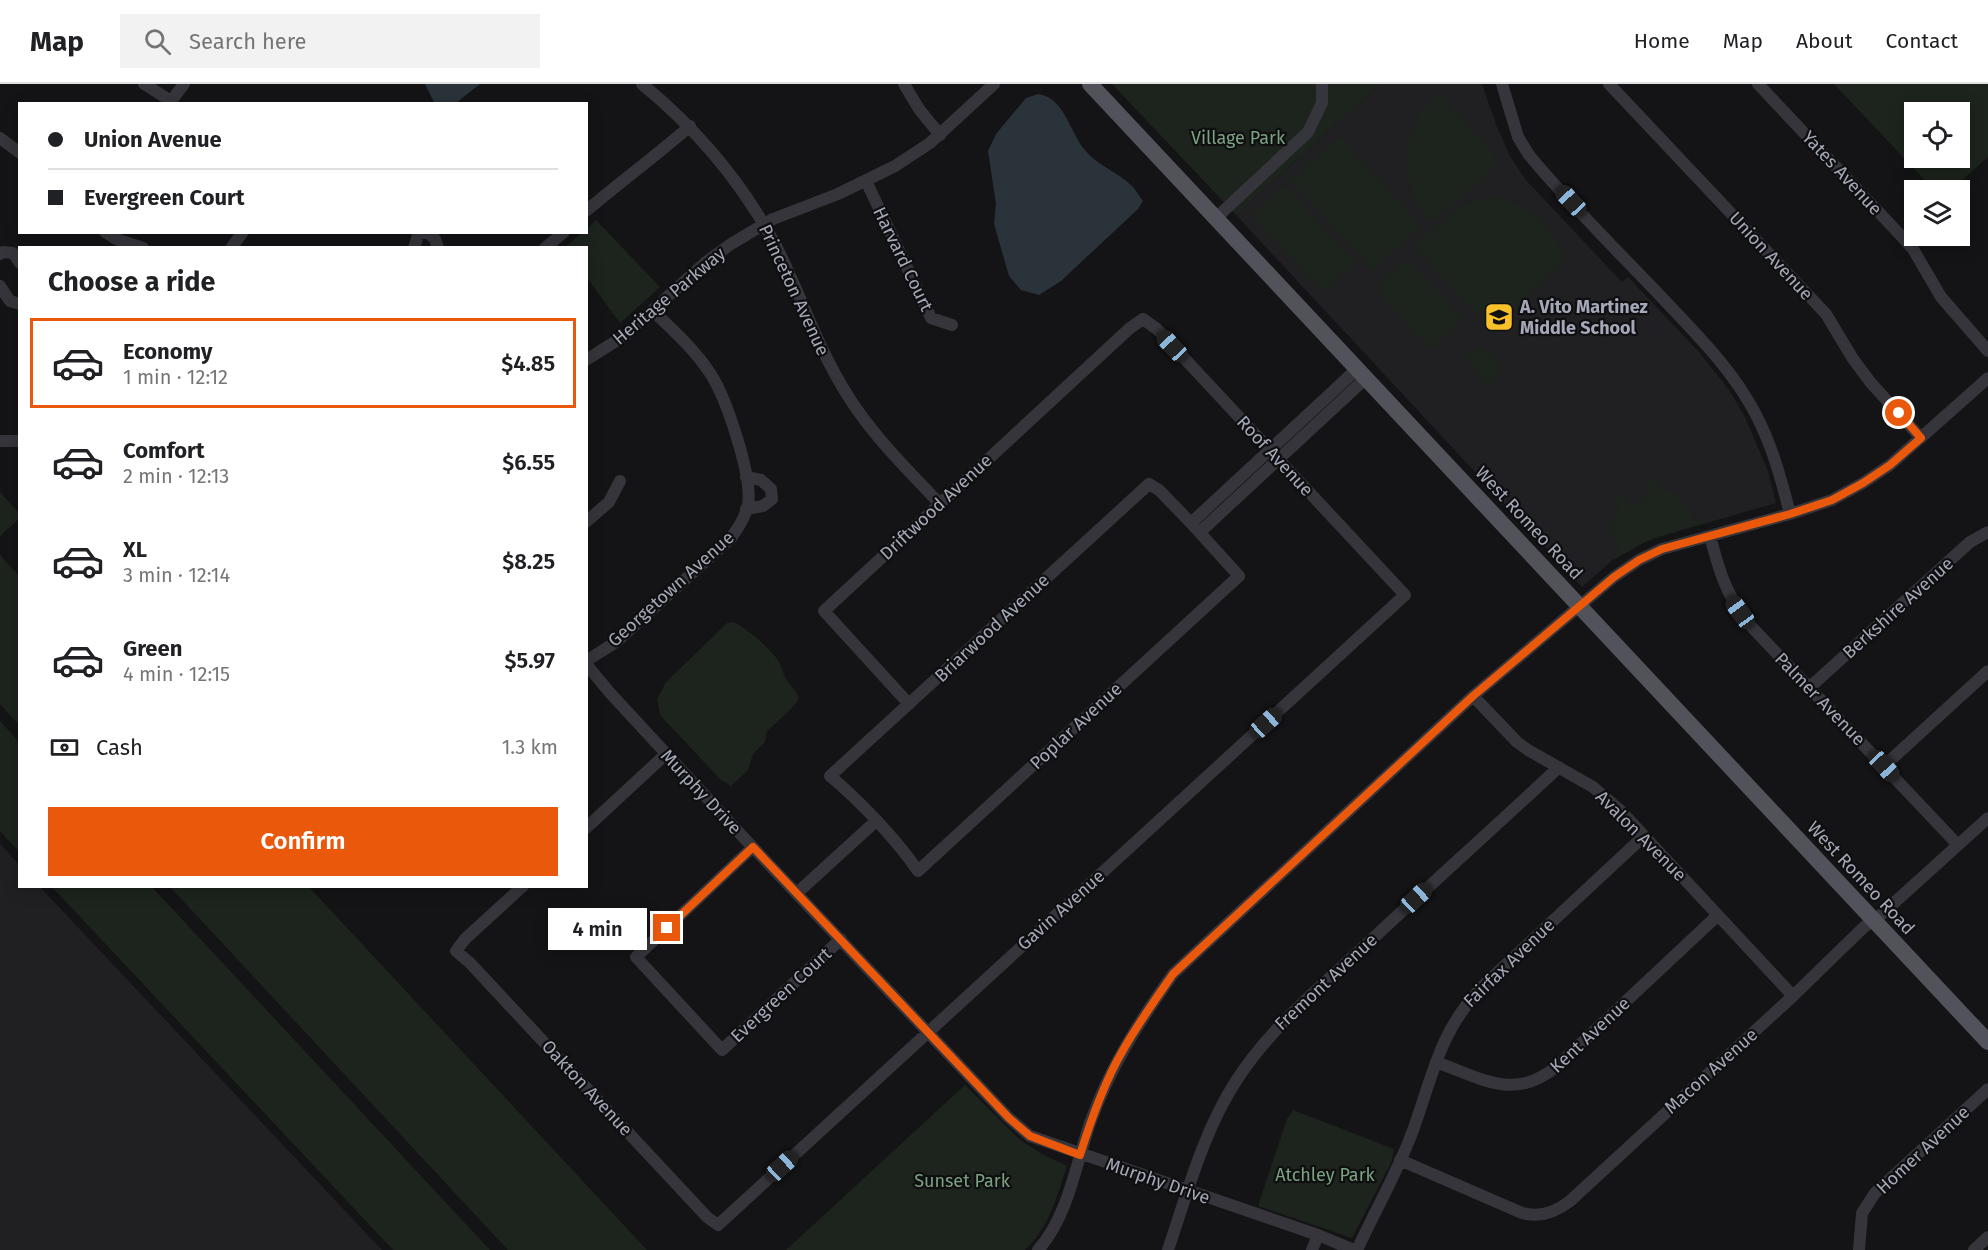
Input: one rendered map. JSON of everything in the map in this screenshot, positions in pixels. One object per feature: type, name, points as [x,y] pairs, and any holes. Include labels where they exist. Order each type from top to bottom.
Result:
[{"type":"main road","name":"West Romeo Road","points":[[1090,84],[1988,1042]]},
{"type":"street","points":[[144,84],[170,102],[184,84]]},
{"type":"street","name":"Princeton Avenue","points":[[642,84],[690,126],[729,171],[775,244],[824,355],[848,397],[877,435],[939,503]]},
{"type":"street","points":[[904,84],[918,109],[940,135]]},
{"type":"street","name":"Heritage Parkway","points":[[588,359],[624,336],[706,262],[731,244],[773,219],[838,194],[922,150],[994,84]]},
{"type":"street","points":[[1216,218],[1308,132],[1322,103],[1322,84]]},
{"type":"street","points":[[1502,84],[1524,149],[1705,342],[1737,383],[1757,417],[1771,449],[1790,514]]},
{"type":"street","name":"Union Avenue","points":[[1609,84],[1826,314],[1871,383],[1921,438]]},
{"type":"street","name":"Yates Avenue","points":[[1758,84],[1913,249],[1941,297],[1988,351]]},
{"type":"street","points":[[588,210],[690,126]]},
{"type":"street","points":[[0,138],[18,152]]},
{"type":"street","name":"Harvard Court","points":[[866,181],[930,318],[952,325]]},
{"type":"street","points":[[108,234],[137,246]]},
{"type":"street","points":[[428,234],[435,239],[437,246]]},
{"type":"street","points":[[547,246],[562,234]]},
{"type":"street","points":[[0,254],[13,253],[18,260]]},
{"type":"street","points":[[0,286],[10,301],[18,303]]},
{"type":"street","name":"Georgetown Avenue","points":[[588,662],[616,642],[717,550],[736,530],[746,509],[748,494],[746,477],[735,432],[716,384],[709,371],[694,353],[653,311]]},
{"type":"street","name":"Driftwood Avenue","points":[[909,704],[824,611],[1130,328],[1143,319]]},
{"type":"street","name":"Roof Avenue","points":[[1143,319],[1157,329],[1405,596]]},
{"type":"street","points":[[1195,527],[1362,373]]},
{"type":"street","points":[[1038,1250],[1055,1226],[1091,1122],[1120,1054],[1173,974],[1473,696],[1614,577],[1639,560],[1662,549],[1790,514],[1832,500],[1890,465],[1988,378]]},
{"type":"street","points":[[0,441],[18,441]]},
{"type":"street","points":[[746,477],[761,480],[766,484],[771,489],[772,499],[763,506],[746,509]]},
{"type":"street","points":[[588,520],[609,502],[620,481]]},
{"type":"street","name":"Briarwood Avenue","points":[[876,821],[830,776],[1149,484],[1159,490],[1195,527]]},
{"type":"street","name":"Poplar Avenue","points":[[876,821],[908,856],[918,871],[1239,576],[1195,527]]},
{"type":"street","name":"Berkshire Avenue","points":[[1809,688],[1970,542],[1988,532]]},
{"type":"street","name":"Palmer Avenue","points":[[1710,536],[1722,578],[1732,601],[1747,622],[1958,845]]},
{"type":"street","name":"Gavin Avenue","points":[[718,1225],[1405,596]]},
{"type":"street","name":"Murphy Drive","points":[[588,665],[611,694],[753,847],[1009,1118],[1030,1136],[1318,1235],[1355,1250]]},
{"type":"street","points":[[1884,766],[1988,671]]},
{"type":"street","name":"Avalon Avenue","points":[[1473,696],[1517,742],[1587,783],[1607,798],[1793,996]]},
{"type":"street","points":[[588,826],[666,754]]},
{"type":"street","name":"Fremont Avenue","points":[[1168,1250],[1187,1190],[1215,1118],[1234,1083],[1272,1034],[1298,1007],[1559,767]]},
{"type":"street","name":"Macon Avenue","points":[[1400,1161],[1522,1213],[1538,1215],[1557,1210],[1570,1201],[1793,996],[1865,926],[1874,921],[1988,818]]},
{"type":"street","points":[[797,893],[876,821]]},
{"type":"street","name":"Fairfax Avenue","points":[[1355,1250],[1412,1134],[1436,1062],[1455,1020],[1474,995],[1644,836]]},
{"type":"street","name":"Evergreen Court","points":[[753,847],[636,957],[722,1050],[841,939]]},
{"type":"street","name":"Oakton Avenue","points":[[520,888],[465,939],[456,951],[470,963],[706,1217],[718,1225]]},
{"type":"street","name":"Kent Avenue","points":[[1436,1062],[1499,1084],[1519,1085],[1539,1079],[1557,1066],[1718,915]]},
{"type":"street","name":"Homer Avenue","points":[[1859,1250],[1862,1213],[1875,1193],[1988,1089]]},
{"type":"street","points":[[1312,1250],[1318,1235]]},
{"type":"street","points":[[1974,1250],[1988,1237]]},
{"type":"shaded area","points":[[425,84],[480,84],[457,102],[434,102]]},
{"type":"shaded area","name":"A. Vito Martinez Middle School","points":[[1380,84],[1482,84],[1510,156],[1525,179],[1622,282],[1628,277],[1699,352],[1729,390],[1745,417],[1768,471],[1776,503],[1637,543],[1615,558],[1582,587],[1236,215]]},
{"type":"shaded area","points":[[1038,94],[1054,101],[1066,116],[1079,142],[1089,155],[1126,181],[1143,201],[1138,209],[1061,281],[1039,295],[1021,290],[1009,276],[994,224],[996,204],[988,151],[996,134],[1026,98]]},
{"type":"shaded area","points":[[0,844],[18,863],[18,888],[41,888],[382,1250],[0,1250]]},
{"type":"green space","name":"Village Park","points":[[1112,84],[1380,84],[1236,215]]},
{"type":"green space","points":[[1834,84],[1988,84],[1988,157],[1962,180],[1925,180],[1913,168],[1970,168],[1970,102],[1904,102],[1904,158]]},
{"type":"green space","points":[[1440,93],[1494,155],[1494,168],[1433,223],[1415,199],[1407,171],[1409,141],[1420,114]]},
{"type":"green space","points":[[1339,136],[1421,226],[1372,270],[1291,180]]},
{"type":"green space","points":[[1285,185],[1356,263],[1323,292],[1252,215]]},
{"type":"green space","points":[[1496,198],[1522,206],[1531,212],[1545,226],[1567,258],[1498,323],[1483,322],[1414,246],[1456,210],[1475,200]]},
{"type":"green space","points":[[596,220],[660,287],[620,323],[588,279],[588,246],[566,246],[581,234],[588,234],[588,228]]},
{"type":"green space","points":[[1408,259],[1463,319],[1430,349],[1375,288]]},
{"type":"green space","points":[[1480,344],[1503,369],[1488,383],[1465,358]]},
{"type":"green space","points":[[1644,480],[1658,481],[1658,488],[1671,492],[1681,499],[1689,509],[1694,522],[1702,520],[1703,523],[1647,541],[1615,559],[1613,557],[1620,552],[1613,535],[1613,523],[1619,506],[1612,502],[1621,492],[1628,503],[1642,504],[1650,491]]},
{"type":"green space","points":[[0,492],[18,512],[18,520],[0,536]]},
{"type":"green space","points":[[0,555],[18,575],[18,724],[0,704]]},
{"type":"green space","points":[[732,622],[751,633],[771,652],[799,699],[767,731],[765,742],[753,754],[748,770],[731,786],[721,780],[660,715],[657,699],[666,682],[727,623]]},
{"type":"green space","points":[[0,721],[18,741],[18,851],[0,831]]},
{"type":"green space","points":[[53,888],[153,888],[490,1250],[393,1250]]},
{"type":"green space","points":[[171,888],[310,888],[647,1250],[508,1250]]},
{"type":"green space","name":"Sunset Park","points":[[965,1085],[1019,1139],[1067,1166],[1046,1222],[1025,1250],[786,1250]]},
{"type":"green space","name":"Atchley Park","points":[[1293,1110],[1394,1149],[1391,1163],[1352,1238],[1258,1206],[1287,1119]]},
{"type":"place","name":"A. Vito Martinez Middle School","points":[[1499,317]]},
{"type":"route","points":[[667,928],[753,847],[1009,1118],[1030,1136],[1080,1155],[1091,1122],[1120,1054],[1173,974],[1473,696],[1614,577],[1639,560],[1662,549],[1790,514],[1832,500],[1863,483],[1890,465],[1921,438],[1899,413]]}]
